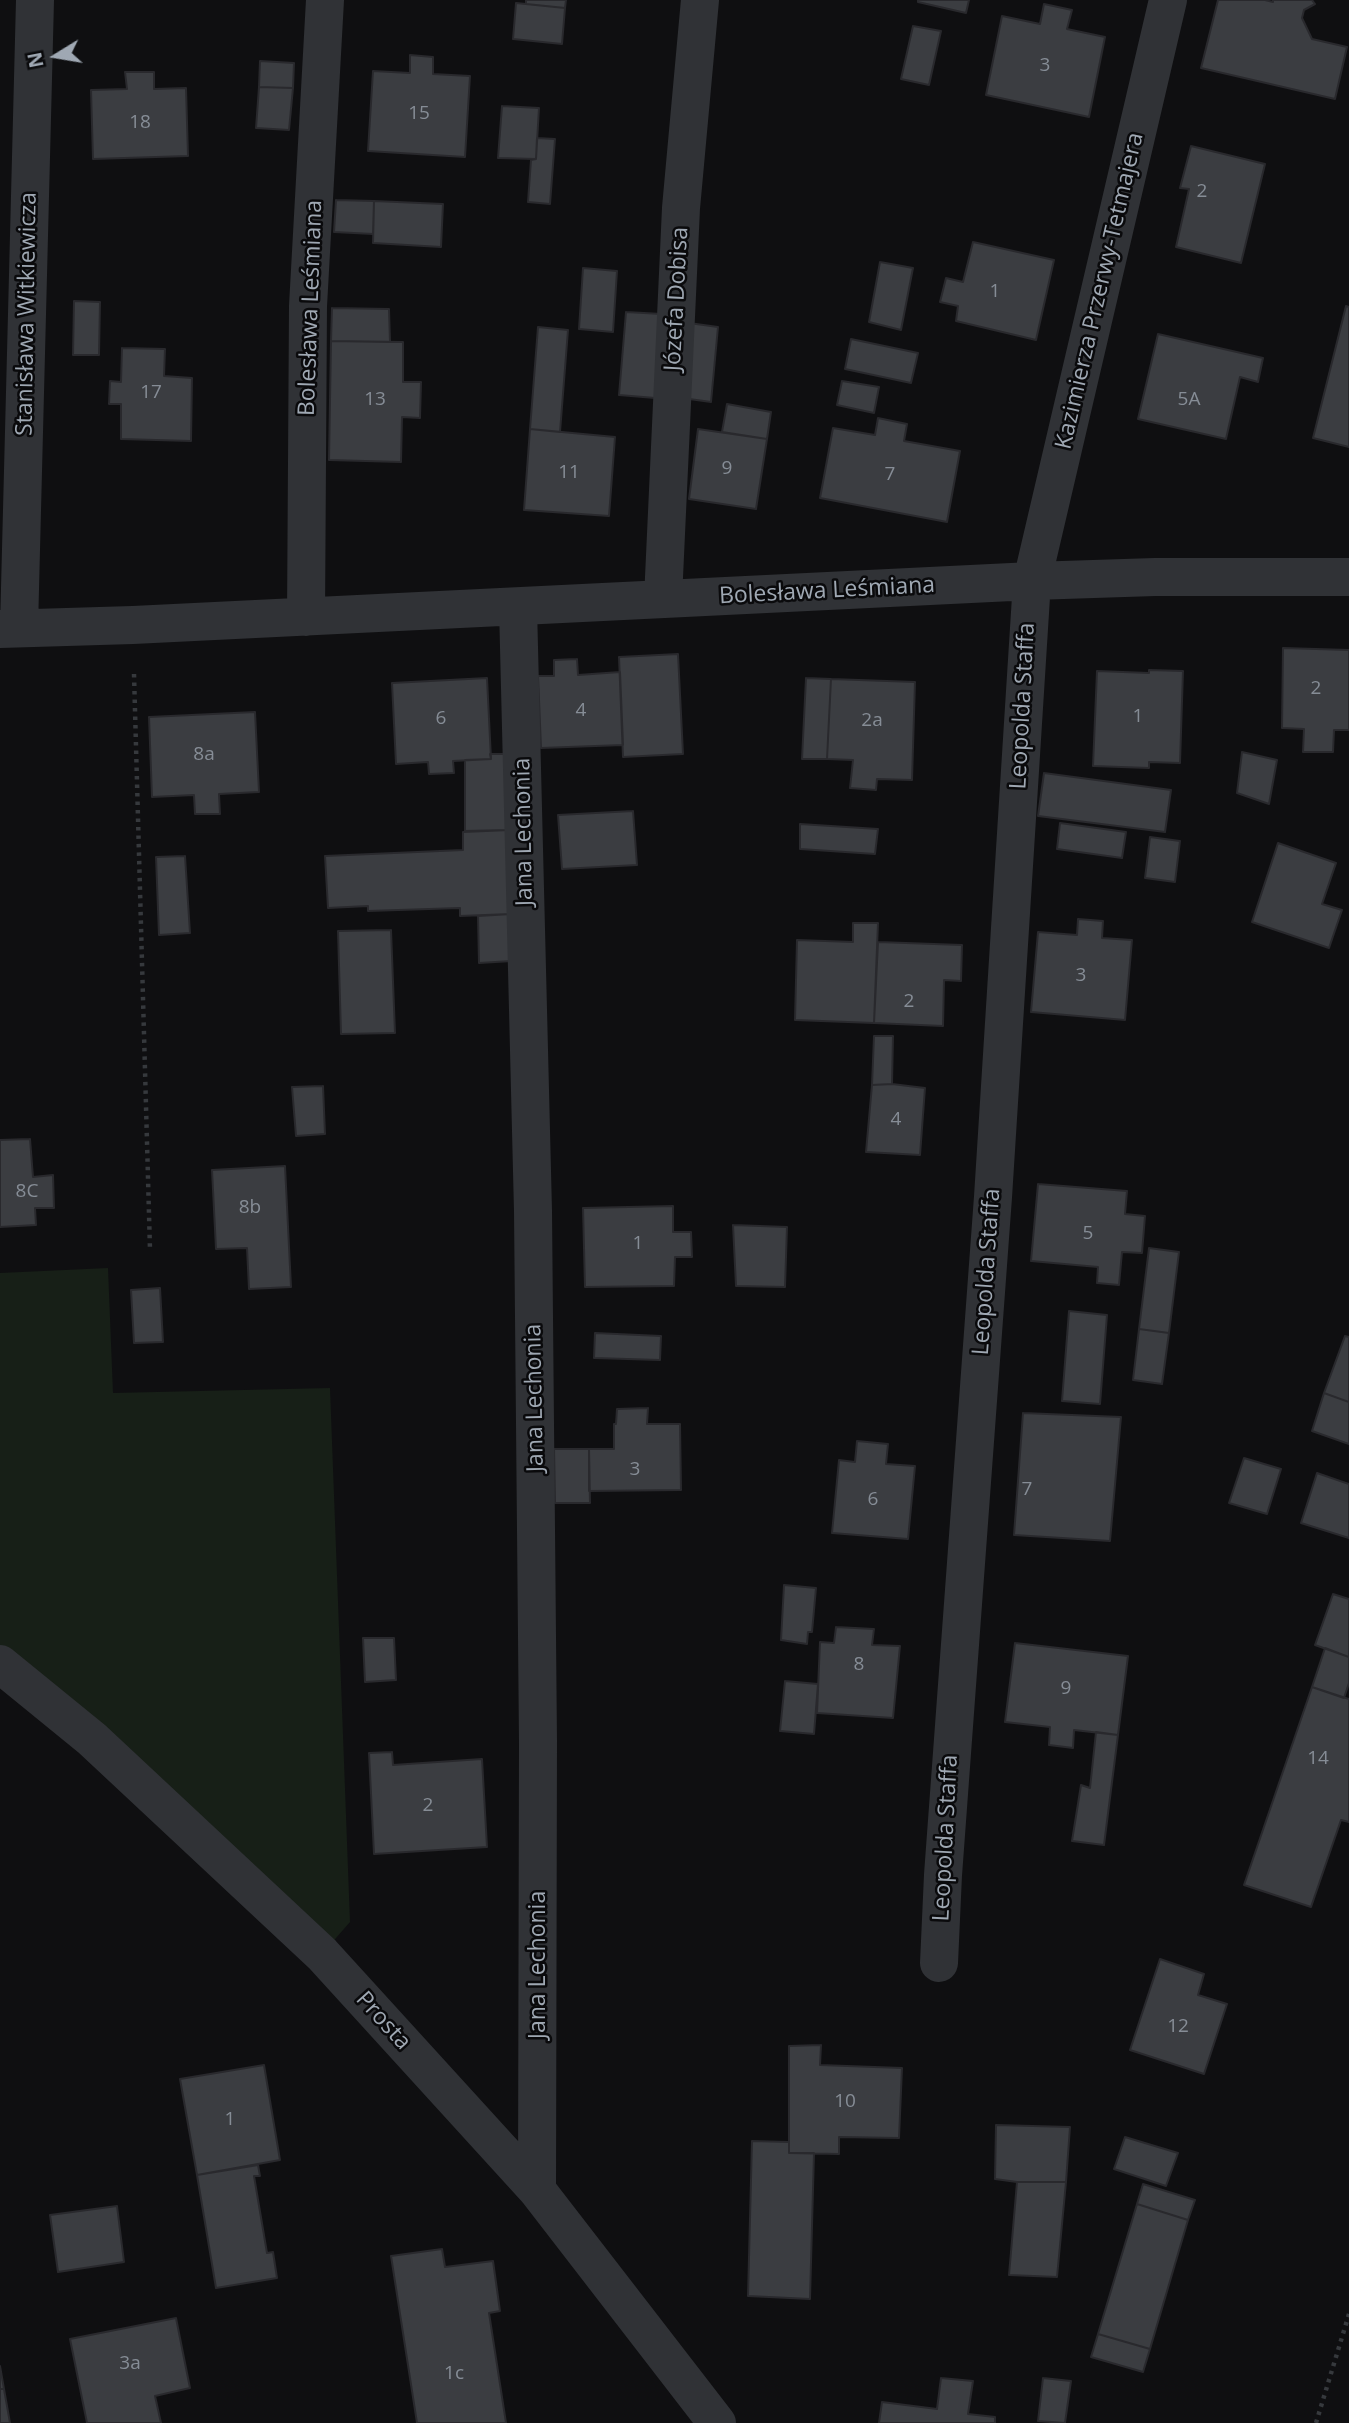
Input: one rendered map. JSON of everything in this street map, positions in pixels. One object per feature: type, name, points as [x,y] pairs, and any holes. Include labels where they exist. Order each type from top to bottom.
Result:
[{"type":"street","name":"Stanisława Witkiewicza","points":[[10,628],[35,0]]},
{"type":"street","name":"Bolesława Leśmiana","points":[[306,617],[308,306],[325,0]]},
{"type":"street","name":"Józefa Dobisa","points":[[663,599],[681,208],[700,0]]},
{"type":"street","name":"Kazimierza Przerwy-Tetmajera","points":[[1032,581],[1168,0]]},
{"type":"street","name":"Bolesława Leśmiana","points":[[10,628],[133,625],[1032,581],[1155,577],[1349,577]]},
{"type":"street","name":"Leopolda Staffa","points":[[939,1962],[943,1875],[993,1197],[1032,581]]},
{"type":"street","name":"Jana Lechonia","points":[[518,607],[533,1211],[538,1741],[537,2190]]},
{"type":"street","name":"Prosta","points":[[0,1664],[92,1739],[322,1954],[537,2190],[717,2423]]},
{"type":"path","points":[[133,625],[150,1250]]},
{"type":"path","points":[[1316,2423],[1349,2314]]},
{"type":"shaded area","points":[[108,1268],[113,1393],[330,1388],[350,1922],[322,1954],[0,1664],[0,1273]]},
{"type":"building","points":[[526,0],[566,0],[565,8],[526,4]]},
{"type":"building","points":[[918,0],[969,0],[966,13]]},
{"type":"building","points":[[1218,0],[1312,0],[1315,4],[1304,10],[1302,18],[1312,39],[1347,47],[1335,99],[1201,68]]},
{"type":"building","points":[[516,3],[565,8],[562,44],[513,39]]},
{"type":"building","points":[[1044,4],[1072,10],[1067,29],[1105,37],[1089,117],[986,95],[1002,16],[1040,24]]},
{"type":"building","points":[[913,26],[941,31],[929,85],[901,79]]},
{"type":"building","points":[[410,55],[433,57],[433,74],[470,76],[465,157],[368,151],[373,71],[410,73]]},
{"type":"building","points":[[260,61],[294,63],[293,88],[259,87]]},
{"type":"building","points":[[125,72],[154,72],[154,89],[186,88],[188,156],[93,159],[91,90],[127,89]]},
{"type":"building","points":[[259,87],[293,88],[289,130],[256,128]]},
{"type":"building","points":[[502,106],[539,108],[536,159],[498,158]]},
{"type":"building","points":[[537,138],[555,139],[550,204],[528,202],[531,160],[536,159]]},
{"type":"building","points":[[1191,146],[1265,164],[1241,263],[1176,247],[1189,189],[1180,188]]},
{"type":"building","points":[[336,200],[374,201],[373,234],[334,232]]},
{"type":"building","points":[[374,201],[443,204],[441,247],[373,243]]},
{"type":"building","points":[[973,242],[1054,260],[1036,340],[956,321],[958,306],[940,302],[946,278],[963,282]]},
{"type":"building","points":[[880,262],[913,268],[901,330],[869,322]]},
{"type":"building","points":[[583,268],[617,271],[613,332],[579,329]]},
{"type":"building","points":[[74,301],[100,302],[99,355],[73,355]]},
{"type":"building","points":[[1346,306],[1349,307],[1349,447],[1313,438]]},
{"type":"building","points":[[332,308],[389,309],[390,342],[331,341]]},
{"type":"building","points":[[626,312],[662,314],[655,398],[619,395]]},
{"type":"building","points":[[689,323],[718,327],[711,402],[682,398]]},
{"type":"building","points":[[538,327],[568,330],[560,432],[530,429]]},
{"type":"building","points":[[1158,334],[1263,358],[1258,382],[1240,377],[1226,439],[1138,419]]},
{"type":"building","points":[[851,339],[918,353],[911,383],[845,369]]},
{"type":"building","points":[[331,341],[403,342],[403,382],[421,382],[420,418],[402,417],[401,462],[329,460]]},
{"type":"building","points":[[122,348],[165,349],[164,376],[192,378],[191,441],[121,439],[121,404],[109,404],[110,381],[121,382]]},
{"type":"building","points":[[842,381],[879,387],[874,413],[837,405]]},
{"type":"building","points":[[727,404],[771,412],[767,439],[722,432]]},
{"type":"building","points":[[878,418],[907,424],[904,441],[960,451],[947,522],[820,498],[833,428],[875,435]]},
{"type":"building","points":[[530,429],[615,437],[609,516],[524,510]]},
{"type":"building","points":[[698,429],[767,439],[756,509],[689,499]]},
{"type":"building","points":[[1283,648],[1349,650],[1349,730],[1334,730],[1333,752],[1303,752],[1304,729],[1282,728]]},
{"type":"building","points":[[678,654],[683,754],[623,757],[619,657]]},
{"type":"building","points":[[577,659],[578,675],[620,672],[623,745],[541,748],[538,676],[554,676],[554,660]]},
{"type":"building","points":[[1149,670],[1183,671],[1180,763],[1149,762],[1149,768],[1093,766],[1097,671],[1149,673]]},
{"type":"building","points":[[487,678],[491,759],[453,761],[454,773],[429,774],[428,762],[396,764],[392,683]]},
{"type":"building","points":[[806,678],[831,679],[827,759],[802,759]]},
{"type":"building","points":[[831,679],[915,682],[912,780],[877,779],[876,790],[850,788],[853,760],[827,759]]},
{"type":"building","points":[[255,712],[259,792],[219,794],[220,814],[195,814],[194,795],[152,797],[149,717]]},
{"type":"building","points":[[1242,752],[1277,760],[1269,804],[1237,793]]},
{"type":"building","points":[[490,754],[507,754],[509,830],[465,831],[465,760],[491,759]]},
{"type":"building","points":[[1044,773],[1171,790],[1165,832],[1038,816]]},
{"type":"building","points":[[633,811],[637,865],[562,869],[558,815]]},
{"type":"building","points":[[1060,823],[1126,832],[1122,858],[1057,849]]},
{"type":"building","points":[[800,824],[878,829],[875,854],[800,849]]},
{"type":"building","points":[[509,830],[511,914],[460,916],[460,908],[368,911],[368,906],[328,908],[325,856],[463,850],[463,832]]},
{"type":"building","points":[[1150,837],[1180,841],[1175,882],[1145,878]]},
{"type":"building","points":[[1278,843],[1336,863],[1322,904],[1342,910],[1329,948],[1252,922]]},
{"type":"building","points":[[185,856],[190,933],[159,935],[156,857]]},
{"type":"building","points":[[511,914],[512,961],[479,963],[478,916]]},
{"type":"building","points":[[1078,919],[1103,921],[1102,938],[1132,940],[1125,1020],[1031,1012],[1038,932],[1077,935]]},
{"type":"building","points":[[853,923],[878,923],[874,1023],[795,1020],[797,940],[853,942]]},
{"type":"building","points":[[391,930],[395,1033],[341,1034],[338,931]]},
{"type":"building","points":[[878,942],[962,945],[961,981],[944,980],[943,1026],[874,1023]]},
{"type":"building","points":[[874,1036],[893,1036],[892,1084],[872,1085]]},
{"type":"building","points":[[892,1084],[925,1088],[920,1155],[866,1152],[872,1085]]},
{"type":"building","points":[[323,1086],[325,1134],[296,1136],[292,1087]]},
{"type":"building","points":[[30,1139],[33,1177],[53,1175],[54,1208],[35,1208],[36,1225],[0,1227],[0,1140]]},
{"type":"building","points":[[285,1166],[291,1287],[249,1289],[247,1248],[216,1249],[212,1170]]},
{"type":"building","points":[[1038,1184],[1127,1191],[1125,1214],[1145,1216],[1142,1253],[1122,1252],[1119,1285],[1097,1283],[1098,1267],[1031,1261]]},
{"type":"building","points":[[673,1206],[673,1232],[691,1232],[692,1257],[675,1257],[674,1286],[585,1287],[583,1208]]},
{"type":"building","points":[[733,1225],[787,1227],[785,1287],[736,1286]]},
{"type":"building","points":[[1149,1248],[1179,1252],[1169,1333],[1139,1329]]},
{"type":"building","points":[[160,1288],[163,1342],[134,1343],[131,1290]]},
{"type":"building","points":[[1069,1311],[1107,1315],[1100,1404],[1062,1401]]},
{"type":"building","points":[[1139,1329],[1169,1333],[1162,1384],[1133,1380]]},
{"type":"building","points":[[595,1333],[661,1336],[660,1360],[594,1358]]},
{"type":"building","points":[[1345,1336],[1349,1337],[1349,1402],[1324,1393]]},
{"type":"building","points":[[1324,1393],[1349,1402],[1349,1444],[1312,1431]]},
{"type":"building","points":[[648,1408],[647,1424],[680,1424],[681,1490],[589,1491],[589,1449],[614,1449],[617,1409]]},
{"type":"building","points":[[1023,1413],[1121,1417],[1110,1541],[1014,1535]]},
{"type":"building","points":[[857,1441],[888,1444],[886,1464],[915,1466],[908,1539],[832,1533],[839,1460],[855,1462]]},
{"type":"building","points":[[554,1449],[589,1449],[590,1503],[555,1503]]},
{"type":"building","points":[[1244,1458],[1281,1469],[1267,1514],[1229,1503]]},
{"type":"building","points":[[1317,1473],[1349,1484],[1349,1538],[1301,1523]]},
{"type":"building","points":[[784,1585],[816,1588],[812,1632],[808,1632],[807,1644],[781,1640]]},
{"type":"building","points":[[1333,1594],[1349,1599],[1349,1657],[1315,1645]]},
{"type":"building","points":[[836,1627],[874,1629],[872,1645],[900,1646],[893,1718],[817,1713],[820,1642],[834,1643]]},
{"type":"building","points":[[363,1638],[394,1638],[396,1680],[365,1682]]},
{"type":"building","points":[[1015,1643],[1128,1656],[1118,1735],[1074,1730],[1073,1748],[1049,1745],[1050,1727],[1005,1722]]},
{"type":"building","points":[[1325,1648],[1349,1657],[1349,1683],[1344,1698],[1312,1687]]},
{"type":"building","points":[[785,1681],[818,1684],[814,1734],[780,1731]]},
{"type":"building","points":[[1312,1687],[1349,1699],[1349,1822],[1341,1820],[1311,1907],[1244,1885]]},
{"type":"building","points":[[1096,1732],[1118,1735],[1104,1845],[1072,1841],[1081,1785],[1090,1788]]},
{"type":"building","points":[[392,1752],[393,1765],[482,1759],[487,1847],[374,1854],[369,1753]]},
{"type":"building","points":[[1160,1959],[1204,1974],[1198,1995],[1227,2004],[1204,2074],[1130,2050]]},
{"type":"building","points":[[821,2045],[820,2065],[902,2068],[899,2138],[839,2137],[839,2154],[789,2153],[789,2046]]},
{"type":"building","points":[[264,2065],[280,2160],[197,2175],[180,2079]]},
{"type":"building","points":[[996,2125],[1070,2127],[1066,2182],[995,2179]]},
{"type":"building","points":[[1125,2137],[1178,2153],[1166,2186],[1114,2169]]},
{"type":"building","points":[[752,2141],[789,2142],[789,2153],[814,2153],[810,2299],[748,2296]]},
{"type":"building","points":[[258,2165],[260,2176],[254,2176],[267,2253],[273,2252],[277,2278],[216,2288],[197,2175]]},
{"type":"building","points":[[1017,2182],[1066,2182],[1057,2277],[1009,2275]]},
{"type":"building","points":[[1143,2184],[1195,2200],[1188,2220],[1137,2204]]},
{"type":"building","points":[[1137,2204],[1188,2220],[1150,2349],[1098,2334]]},
{"type":"building","points":[[117,2206],[124,2262],[58,2272],[50,2215]]},
{"type":"building","points":[[442,2249],[445,2267],[493,2261],[500,2311],[489,2313],[506,2423],[417,2423],[391,2256]]},
{"type":"building","points":[[176,2318],[190,2388],[155,2396],[161,2423],[87,2423],[70,2339]]},
{"type":"building","points":[[1098,2334],[1150,2349],[1143,2372],[1091,2357]]},
{"type":"building","points":[[0,2366],[4,2389],[0,2389]]},
{"type":"building","points":[[941,2378],[973,2381],[968,2414],[995,2417],[995,2423],[879,2423],[882,2402],[937,2409]]},
{"type":"building","points":[[1043,2378],[1071,2381],[1065,2423],[1038,2421]]},
{"type":"building","points":[[0,2389],[4,2389],[10,2423],[0,2423]]}]
